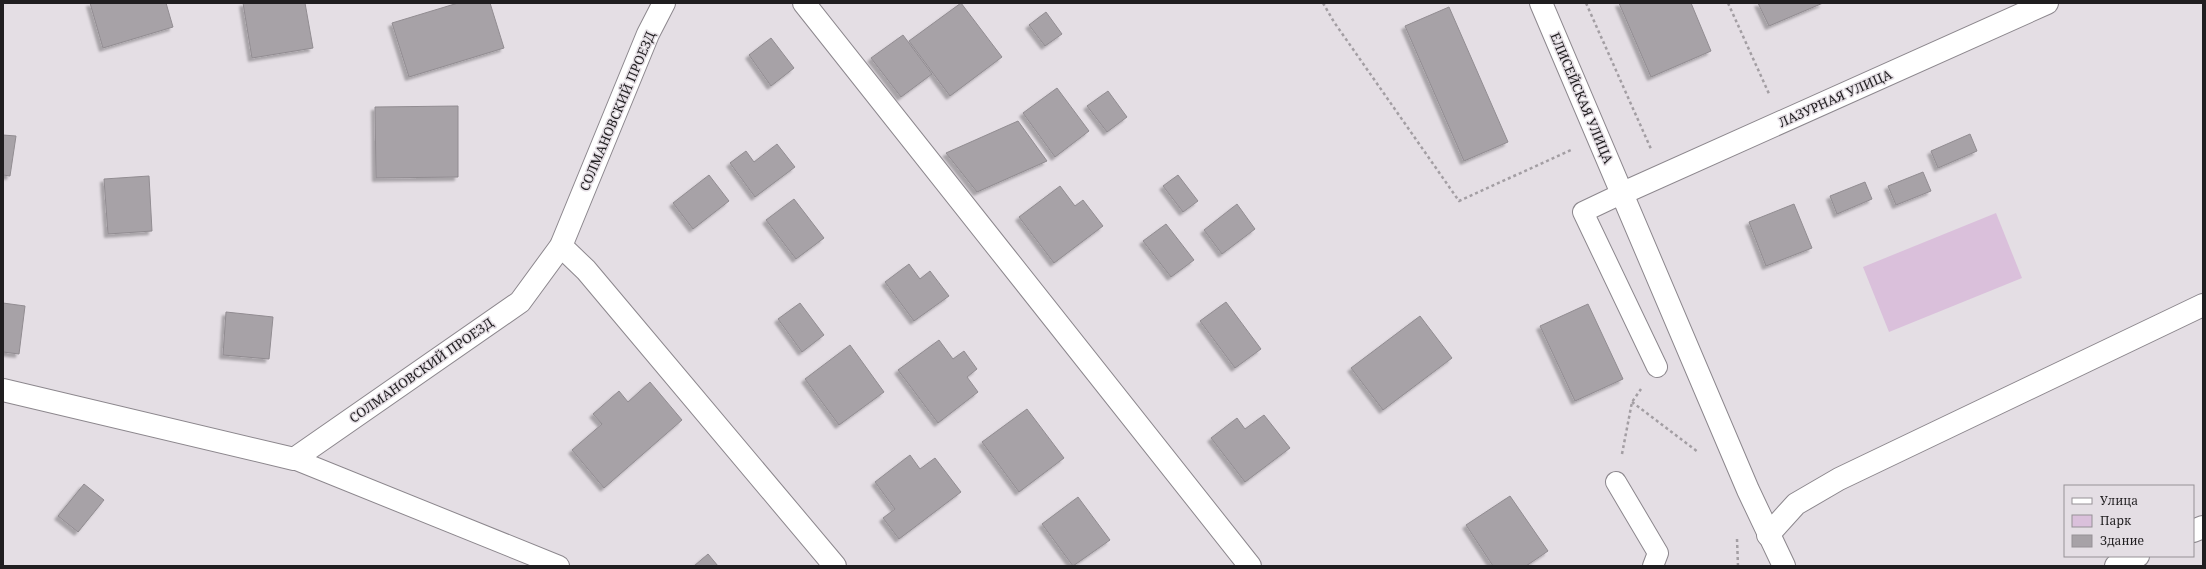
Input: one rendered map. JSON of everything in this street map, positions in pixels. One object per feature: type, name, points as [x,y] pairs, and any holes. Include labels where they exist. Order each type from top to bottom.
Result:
[{"type":"main road","name":"СОЛМАНОВСКИЙ ПРОЕЗД","points":[[294,459],[520,302],[561,246],[648,34],[664,3]]},
{"type":"main road","points":[[804,3],[1250,566]]},
{"type":"main road","name":"ЕЛИСЕЙСКАЯ УЛИЦА","points":[[1541,3],[1768,535],[1784,566]]},
{"type":"main road","name":"ЛАЗУРНАЯ УЛИЦА","points":[[1623,193],[2047,3]]},
{"type":"main road","points":[[561,246],[586,270],[835,566]]},
{"type":"main road","points":[[1768,535],[1796,504],[1839,479],[2203,305]]},
{"type":"main road","points":[[3,390],[294,459]]},
{"type":"main road","points":[[2194,532],[2203,527]]},
{"type":"main road","points":[[2116,566],[2136,557]]},
{"type":"lane","points":[[1623,193],[1583,212],[1657,367]]},
{"type":"lane","points":[[294,459],[560,566]]},
{"type":"lane","points":[[1616,482],[1658,553],[1653,566]]},
{"type":"path","points":[[1323,3],[1334,22],[1460,201],[1599,137]]},
{"type":"path","points":[[1586,3],[1663,176]]},
{"type":"path","points":[[1728,3],[1782,122]]},
{"type":"path","points":[[1616,482],[1632,402],[1657,367]]},
{"type":"path","points":[[1632,402],[1699,453]]},
{"type":"green space","points":[[1996,213],[2022,278],[1889,332],[1863,267]]},
{"type":"building","points":[[90,3],[166,3],[173,27],[103,48]]},
{"type":"building","points":[[243,3],[305,3],[313,48],[252,58]]},
{"type":"building","points":[[458,3],[490,3],[504,48],[409,77],[392,23]]},
{"type":"building","points":[[961,3],[1002,57],[950,96],[909,41]]},
{"type":"building","points":[[1619,3],[1691,3],[1711,51],[1651,77]]},
{"type":"building","points":[[1758,3],[1823,3],[1769,26]]},
{"type":"building","points":[[1449,7],[1508,142],[1464,161],[1405,26]]},
{"type":"building","points":[[1046,12],[1062,34],[1045,46],[1029,25]]},
{"type":"building","points":[[903,35],[932,74],[901,97],[871,58]]},
{"type":"building","points":[[771,38],[794,68],[771,86],[749,55]]},
{"type":"building","points":[[1057,88],[1089,131],[1055,157],[1023,113]]},
{"type":"building","points":[[1108,91],[1127,117],[1107,132],[1087,106]]},
{"type":"building","points":[[458,106],[458,177],[376,178],[375,107]]},
{"type":"building","points":[[1018,121],[1047,161],[977,192],[946,153]]},
{"type":"building","points":[[1970,134],[1977,151],[1938,168],[1931,151]]},
{"type":"building","points":[[3,135],[16,136],[10,176],[3,175]]},
{"type":"building","points":[[777,144],[795,167],[755,197],[730,163],[746,151],[754,162]]},
{"type":"building","points":[[1923,172],[1931,191],[1896,205],[1888,186]]},
{"type":"building","points":[[709,175],[729,201],[693,229],[673,203]]},
{"type":"building","points":[[1178,175],[1198,201],[1183,212],[1163,186]]},
{"type":"building","points":[[149,176],[152,231],[108,234],[104,179]]},
{"type":"building","points":[[1865,182],[1872,199],[1837,214],[1830,196]]},
{"type":"building","points":[[1060,186],[1075,206],[1083,200],[1103,226],[1054,263],[1019,217]]},
{"type":"building","points":[[794,199],[824,238],[796,259],[766,220]]},
{"type":"building","points":[[1237,204],[1255,229],[1222,254],[1204,230]]},
{"type":"building","points":[[1794,204],[1812,248],[1766,266],[1749,222]]},
{"type":"building","points":[[1166,224],[1194,260],[1171,277],[1143,241]]},
{"type":"building","points":[[909,264],[920,279],[930,271],[949,296],[914,321],[885,282]]},
{"type":"building","points":[[1226,302],[1261,349],[1235,368],[1200,321]]},
{"type":"building","points":[[3,303],[25,306],[19,354],[3,352]]},
{"type":"building","points":[[800,303],[824,335],[802,352],[778,319]]},
{"type":"building","points":[[1588,304],[1623,379],[1575,401],[1540,326]]},
{"type":"building","points":[[226,312],[273,317],[269,359],[223,355]]},
{"type":"building","points":[[1420,316],[1452,358],[1383,410],[1351,368]]},
{"type":"building","points":[[939,340],[953,359],[964,351],[977,369],[967,377],[978,392],[938,423],[898,370]]},
{"type":"building","points":[[850,345],[884,392],[839,425],[805,379]]},
{"type":"building","points":[[650,382],[682,420],[604,488],[572,450],[602,424],[593,414],[619,391],[628,402]]},
{"type":"building","points":[[1027,409],[1064,458],[1019,492],[982,442]]},
{"type":"building","points":[[1264,415],[1290,448],[1245,482],[1211,438],[1237,418],[1245,429]]},
{"type":"building","points":[[910,455],[920,469],[935,458],[961,492],[899,539],[883,518],[895,509],[875,482]]},
{"type":"building","points":[[84,484],[104,500],[78,532],[58,516]]},
{"type":"building","points":[[1510,496],[1548,551],[1526,566],[1493,566],[1466,525]]},
{"type":"building","points":[[1078,497],[1110,540],[1073,566],[1042,524]]},
{"type":"building","points":[[708,554],[718,566],[694,566]]}]
